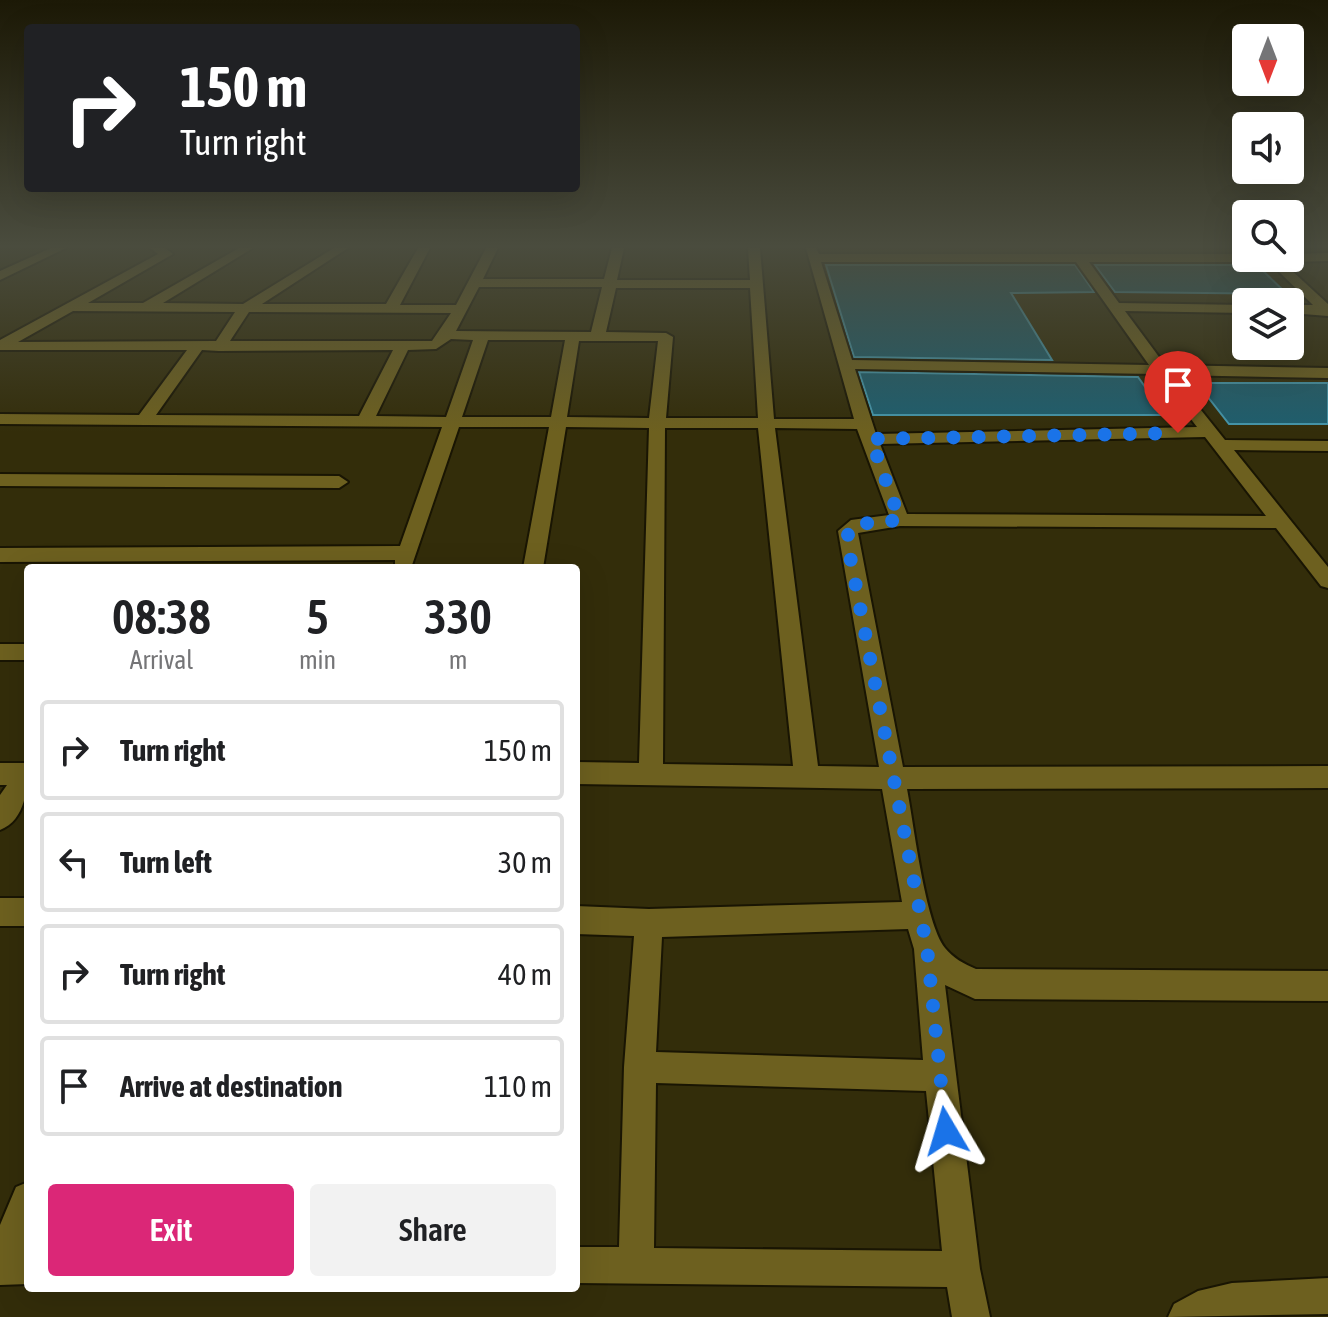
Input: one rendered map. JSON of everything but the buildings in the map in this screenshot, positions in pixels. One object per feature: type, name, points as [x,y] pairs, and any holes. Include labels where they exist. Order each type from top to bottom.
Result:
[{"type":"street","points":[[0,346],[66,309]]},
{"type":"street","points":[[219,347],[244,309]]},
{"type":"street","points":[[0,346],[436,345],[447,335],[460,309]]},
{"type":"street","points":[[598,335],[603,309]]},
{"type":"street","points":[[758,309],[766,422],[807,777]]},
{"type":"street","points":[[829,309],[900,520]]},
{"type":"street","points":[[1116,309],[1328,581]]},
{"type":"street","points":[[1304,310],[1327,311]]},
{"type":"street","points":[[447,335],[666,337],[657,421],[651,774]]},
{"type":"street","points":[[534,564],[561,420],[573,335]]},
{"type":"street","points":[[0,555],[405,560],[482,336]]},
{"type":"street","points":[[144,420],[197,346]]},
{"type":"street","points":[[366,419],[402,347]]},
{"type":"street","points":[[848,364],[1328,373]]},
{"type":"street","points":[[0,419],[766,422],[868,432],[1214,438],[1328,446]]},
{"type":"street","points":[[0,480],[339,482]]},
{"type":"street","points":[[971,1317],[962,1269],[927,948],[891,778],[848,531],[858,524],[900,520],[1282,522]]},
{"type":"street","points":[[1301,546],[1328,546]]},
{"type":"street","points":[[0,652],[24,652]]},
{"type":"street","points":[[580,773],[891,778],[1328,777]]},
{"type":"street","points":[[0,774],[24,774]]},
{"type":"street","points":[[0,818],[24,779]]},
{"type":"street","points":[[0,912],[24,912]]},
{"type":"street","points":[[580,920],[649,923],[918,915]]},
{"type":"street","points":[[636,1267],[640,1067],[649,923]]},
{"type":"street","points":[[927,948],[941,970],[975,984],[1328,986]]},
{"type":"street","points":[[640,1067],[939,1076]]},
{"type":"street","points":[[10,1266],[24,1214]]},
{"type":"street","points":[[580,1265],[962,1269]]},
{"type":"street","points":[[1187,1317],[1196,1308],[1218,1304],[1328,1296]]},
{"type":"route","points":[[946,1131],[927,948],[891,778],[848,546],[848,531],[858,524],[900,520],[871,439],[1178,433]]}]
